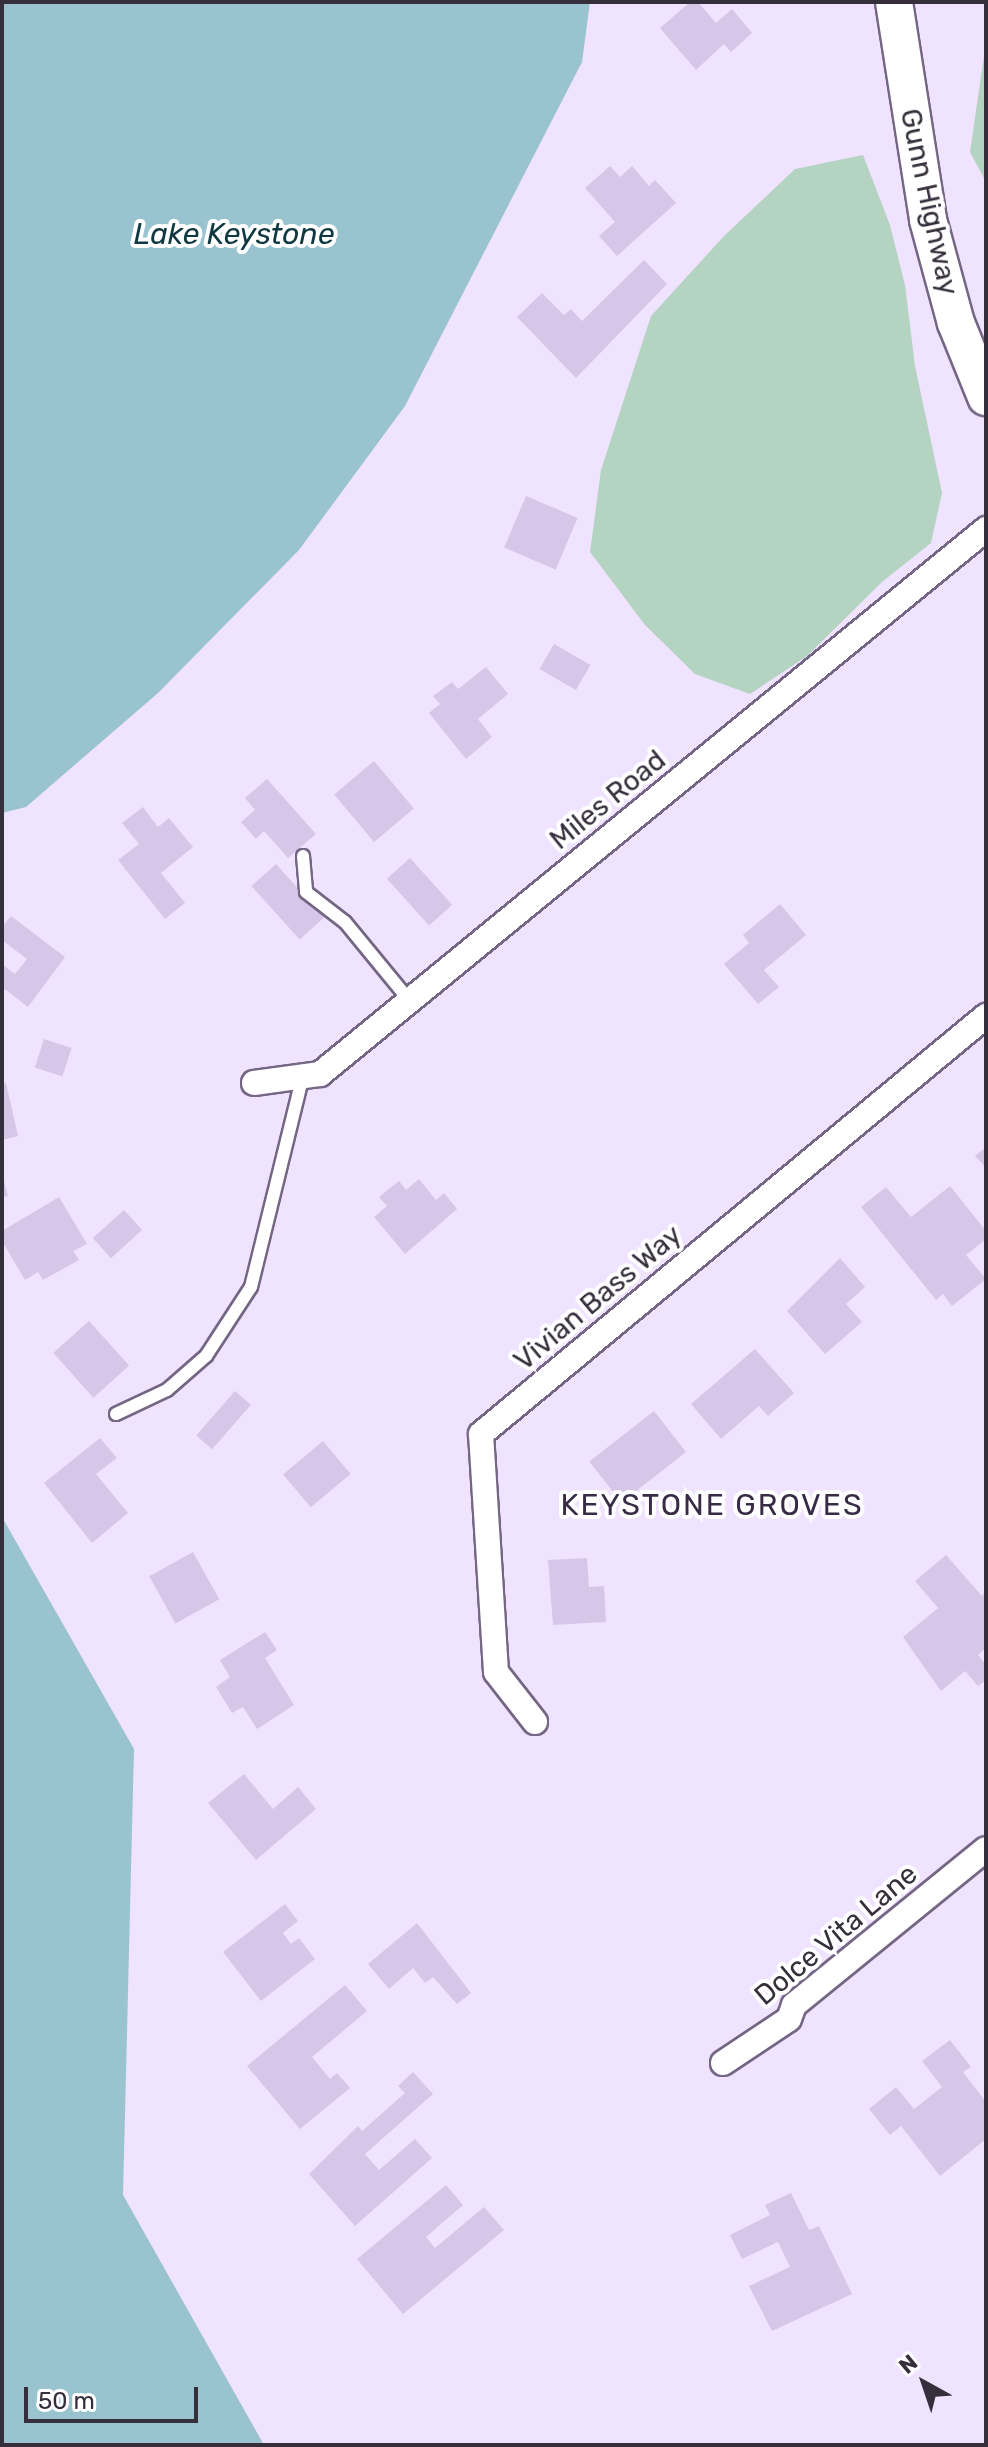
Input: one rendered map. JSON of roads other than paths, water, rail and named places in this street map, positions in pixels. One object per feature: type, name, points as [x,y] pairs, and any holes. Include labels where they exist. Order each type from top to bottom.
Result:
[{"type":"main road","name":"Gunn Highway","points":[[894,2],[928,220],[956,323],[986,397]]},
{"type":"street","name":"Miles Road","points":[[254,1083],[320,1074],[986,529]]},
{"type":"street","name":"Vivian Bass Way","points":[[535,1722],[496,1672],[481,1434],[986,1016]]},
{"type":"street","name":"Dolce Vita Lane","points":[[723,2063],[789,2019],[794,2005],[986,1849]]},
{"type":"lane","points":[[303,856],[306,892],[345,922],[410,1001]]},
{"type":"lane","points":[[116,1414],[167,1390],[206,1356],[251,1287],[303,1075]]},
{"type":"water","name":"Lake Keystone","points":[[2,2],[590,2],[582,62],[405,406],[299,550],[158,693],[26,807],[2,813]]},
{"type":"water","points":[[2,1517],[134,1749],[123,2195],[264,2445],[2,2445]]},
{"type":"district","name":"KEYSTONE GROVES","points":[[712,1505]]}]
